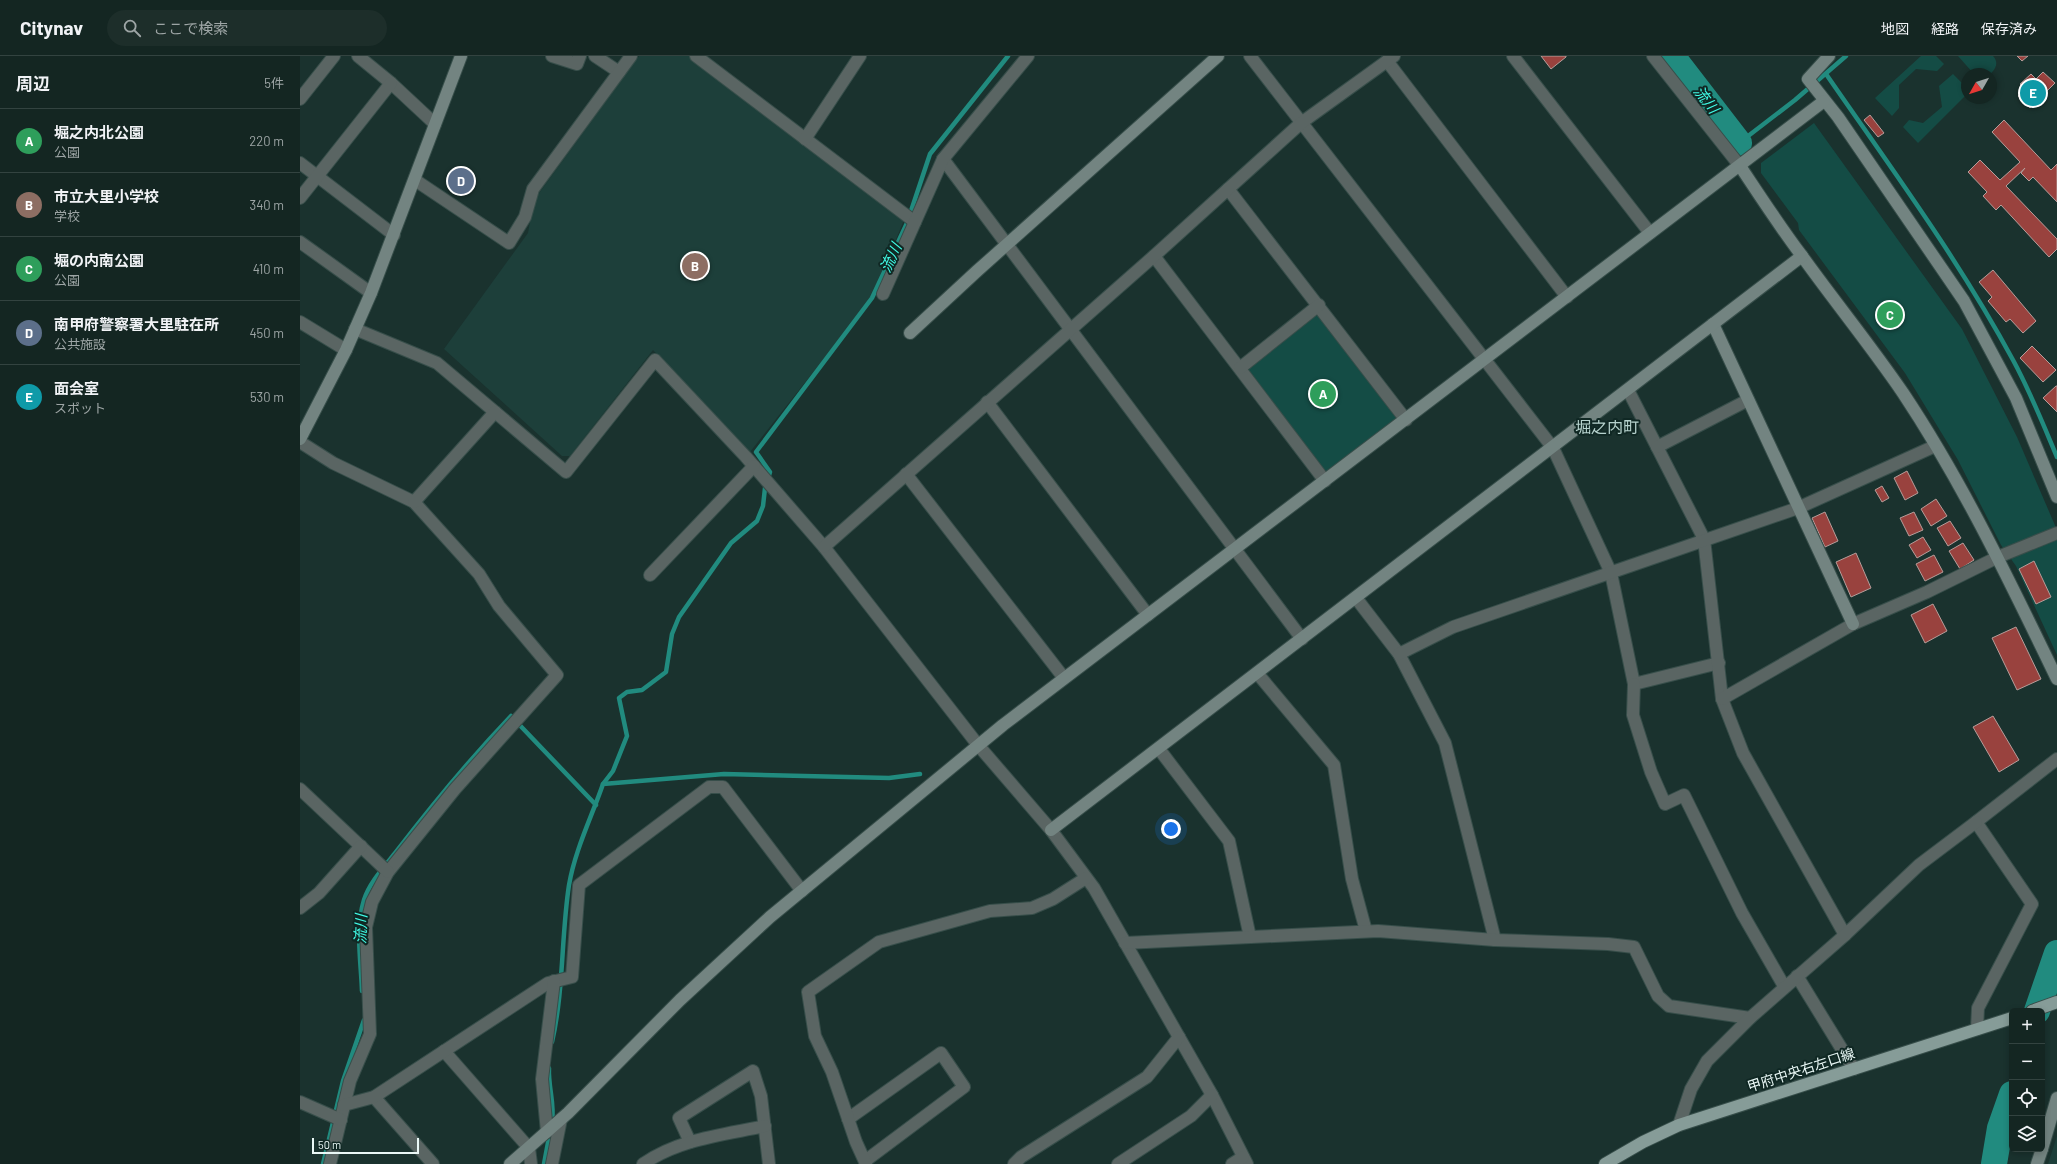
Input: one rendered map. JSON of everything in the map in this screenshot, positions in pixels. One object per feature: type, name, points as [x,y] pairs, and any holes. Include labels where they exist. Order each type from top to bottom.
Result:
[{"type":"main road","points":[[2040,1008],[2057,1002]]},
{"type":"main road","name":"甲府中央右左口線","points":[[1610,1162],[1679,1125],[2009,1019]]},
{"type":"street","points":[[300,99],[334,56]]},
{"type":"street","points":[[358,56],[391,83],[435,124]]},
{"type":"street","points":[[300,439],[346,350],[371,293],[461,56]]},
{"type":"street","points":[[552,56],[577,64],[580,56]]},
{"type":"street","points":[[596,56],[619,72]]},
{"type":"street","points":[[415,180],[508,243],[525,217],[533,189],[631,56]]},
{"type":"street","points":[[696,56],[912,220]]},
{"type":"street","points":[[804,139],[860,56]]},
{"type":"street","points":[[883,294],[912,220],[943,159],[1028,56]]},
{"type":"street","points":[[910,333],[1007,244],[1218,56]]},
{"type":"street","points":[[1250,56],[1300,123],[1553,448],[1610,573],[1634,684],[1633,715],[1646,759],[1665,804],[1684,795],[1742,913],[1784,986]]},
{"type":"street","points":[[1513,56],[1650,233]]},
{"type":"street","points":[[1653,56],[1740,166],[1802,256],[1903,393],[1998,557],[2057,679]]},
{"type":"street","points":[[1829,56],[1808,79],[1842,124],[1964,301],[2016,398],[2057,497]]},
{"type":"street","points":[[824,547],[1154,256],[1300,123],[1391,59],[1567,297]]},
{"type":"street","points":[[300,198],[391,83]]},
{"type":"street","points":[[510,1164],[561,1120],[680,1000],[770,917],[978,745],[1064,678],[1148,616],[1824,101]]},
{"type":"street","points":[[943,159],[1302,639]]},
{"type":"street","points":[[300,163],[394,235]]},
{"type":"street","points":[[1228,189],[1319,305],[1406,420]]},
{"type":"street","points":[[300,242],[371,293]]},
{"type":"street","points":[[1154,256],[1325,481]]},
{"type":"street","points":[[1051,830],[1553,448],[1802,256]]},
{"type":"street","points":[[1240,368],[1319,305]]},
{"type":"street","points":[[300,322],[346,350]]},
{"type":"street","points":[[1713,324],[1852,624]]},
{"type":"street","points":[[355,329],[436,363],[566,472],[655,360],[769,483],[824,547],[978,745],[1051,830],[1086,878],[1212,1095],[1245,1161],[1232,1164]]},
{"type":"street","points":[[1628,390],[1704,539],[1722,699],[1743,753],[1845,935]]},
{"type":"street","points":[[1657,447],[1748,400]]},
{"type":"street","points":[[987,402],[1148,616]]},
{"type":"street","points":[[414,502],[495,412]]},
{"type":"street","points":[[300,442],[333,463],[414,502],[479,574],[499,606],[556,675],[455,789],[388,872],[372,902],[366,927],[370,1034],[350,1082],[330,1164]]},
{"type":"street","points":[[1399,654],[1453,627],[1704,539],[1798,508],[1862,481],[1935,446]]},
{"type":"street","points":[[650,575],[757,470]]},
{"type":"street","points":[[906,474],[1064,678]]},
{"type":"street","points":[[1722,699],[1852,624],[1927,592],[1998,557],[2057,533]]},
{"type":"street","points":[[1356,598],[1399,654],[1445,742],[1495,940]]},
{"type":"street","points":[[1634,684],[1719,663]]},
{"type":"street","points":[[1257,673],[1334,765],[1352,879],[1366,931]]},
{"type":"street","points":[[1159,749],[1230,841],[1250,937]]},
{"type":"street","points":[[1679,1125],[1691,1089],[1707,1062],[1750,1018],[1784,986],[1845,935],[1919,865],[2057,759]]},
{"type":"street","points":[[344,1105],[374,1098],[548,983],[572,976],[579,885],[709,787],[723,787],[802,891]]},
{"type":"street","points":[[300,788],[388,872]]},
{"type":"street","points":[[1976,822],[2032,904],[1978,1008],[1977,1029]]},
{"type":"street","points":[[300,908],[319,893],[361,846]]},
{"type":"street","points":[[848,1119],[941,1052],[964,1087],[865,1163],[856,1142],[848,1119],[832,1072],[815,1036],[808,992],[879,942],[990,911],[1032,908],[1053,899],[1086,878]]},
{"type":"street","points":[[1125,943],[1366,931],[1495,940],[1608,944],[1634,947],[1658,996],[1669,1006],[1750,1018]]},
{"type":"street","points":[[1797,976],[1854,1069]]},
{"type":"street","points":[[547,1131],[542,1079],[554,981]]},
{"type":"street","points":[[1014,1164],[1021,1157],[1148,1077],[1179,1037]]},
{"type":"street","points":[[444,1051],[529,1148],[531,1164]]},
{"type":"street","points":[[690,1142],[679,1118],[753,1071],[761,1096],[770,1164]]},
{"type":"street","points":[[1118,1164],[1191,1116],[1212,1095]]},
{"type":"street","points":[[374,1098],[433,1164]]},
{"type":"street","points":[[2045,1139],[2057,1098]]},
{"type":"street","points":[[300,1102],[341,1120]]},
{"type":"street","points":[[552,1164],[561,1120]]},
{"type":"street","points":[[643,1164],[653,1157],[680,1144],[765,1126]]},
{"type":"street","points":[[2037,1164],[2041,1152]]},
{"type":"shaded area","points":[[639,56],[689,56],[906,215],[872,298],[750,452],[653,350],[570,456],[562,456],[444,349],[528,233],[534,200]]},
{"type":"shaded area","points":[[2057,1136],[2057,1164],[2048,1164]]},
{"type":"green space","points":[[1921,56],[1936,56],[1944,64],[1937,71],[1916,69],[1899,85],[1899,108],[1892,116],[1875,98]]},
{"type":"green space","points":[[1958,56],[1993,56],[1996,61],[1995,68],[1969,68]]},
{"type":"green space","points":[[1953,74],[1961,82],[1961,100],[1918,143],[1903,127],[1909,120],[1923,123],[1942,107],[1939,86]]},
{"type":"green space","points":[[1814,123],[1962,329],[2017,437],[2057,530],[2057,655],[2016,566],[2001,545],[1958,460],[1905,373],[1799,230],[1798,223],[1761,173],[1761,163]]},
{"type":"green space","points":[[1319,305],[1406,420],[1325,481],[1240,368]]},
{"type":"building","points":[[1541,56],[1566,56],[1566,57],[1551,69]]},
{"type":"building","points":[[2017,56],[2028,56],[2022,61]]},
{"type":"building","points":[[2043,72],[2055,83],[2030,108],[2018,96],[2025,89],[2020,84],[2031,74],[2036,79]]},
{"type":"building","points":[[1870,115],[1884,133],[1878,137],[1864,120]]},
{"type":"building","points":[[2004,120],[2051,170],[2057,164],[2057,202],[2033,177],[2029,181],[2021,173],[2025,168],[2006,186],[2057,239],[2057,249],[2049,257],[2001,205],[1996,210],[1983,196],[1987,192],[1968,172],[1980,160],[2000,180],[2020,162],[1992,132]]},
{"type":"building","points":[[1993,270],[2036,321],[2023,333],[2010,319],[2006,322],[1988,301],[1992,297],[1979,282]]},
{"type":"building","points":[[2032,346],[2056,370],[2043,382],[2020,358]]},
{"type":"building","points":[[2057,386],[2057,412],[2043,398]]},
{"type":"building","points":[[1907,471],[1918,493],[1905,500],[1894,478]]},
{"type":"building","points":[[1882,486],[1889,498],[1882,502],[1875,490]]},
{"type":"building","points":[[1936,499],[1947,516],[1931,526],[1921,509]]},
{"type":"building","points":[[1825,512],[1838,541],[1825,547],[1812,518]]},
{"type":"building","points":[[1914,512],[1923,530],[1909,536],[1900,518]]},
{"type":"building","points":[[1950,521],[1961,538],[1948,546],[1937,528]]},
{"type":"building","points":[[1923,537],[1931,550],[1917,558],[1909,545]]},
{"type":"building","points":[[1963,543],[1974,560],[1960,569],[1949,551]]},
{"type":"building","points":[[1856,553],[1871,588],[1851,597],[1836,562]]},
{"type":"building","points":[[1934,555],[1943,572],[1925,581],[1916,564]]},
{"type":"building","points":[[2034,561],[2051,597],[2036,604],[2019,569]]},
{"type":"building","points":[[1933,604],[1947,631],[1925,643],[1911,615]]},
{"type":"building","points":[[2016,627],[2041,679],[2017,690],[1992,638]]},
{"type":"building","points":[[1993,716],[2019,760],[1999,772],[1973,727]]},
{"type":"waterway","name":"流川","points":[[603,784],[613,771],[627,736],[619,698],[627,692],[642,690],[666,672],[672,634],[679,617],[731,543],[757,521],[763,506],[765,488],[770,472],[756,452],[872,298],[907,223],[930,154],[1008,56]]},
{"type":"waterway","name":"流川","points":[[1672,56],[1739,143]]},
{"type":"waterway","points":[[1739,143],[1795,100],[1846,56]]},
{"type":"waterway","points":[[1826,74],[1924,215],[1970,286],[2019,372],[2057,457]]},
{"type":"waterway","name":"流川","points":[[362,991],[359,945],[361,911],[366,894],[373,881],[437,800],[511,716],[596,805]]},
{"type":"waterway","points":[[552,1042],[559,1003],[566,905],[569,885],[579,846],[603,784],[724,774],[889,778],[920,774]]},
{"type":"waterway","points":[[2038,1008],[2057,953]]},
{"type":"waterway","name":"流川","points":[[323,1164],[343,1081],[364,1020]]},
{"type":"waterway","points":[[549,1068],[549,1082],[553,1109],[552,1123]]},
{"type":"waterway","points":[[1994,1164],[2000,1128],[2009,1102]]},
{"type":"waterway","points":[[544,1164],[550,1132]]},
{"type":"place","name":"面会室","points":[[2033,93]]},
{"type":"place","name":"南甲府警察署大里駐在所","points":[[461,181]]},
{"type":"place","name":"市立大里小学校","points":[[695,266]]},
{"type":"place","name":"堀の内南公園","points":[[1890,315]]},
{"type":"place","name":"堀之内北公園","points":[[1323,394]]},
{"type":"district","name":"堀之内町","points":[[1607,427]]}]
